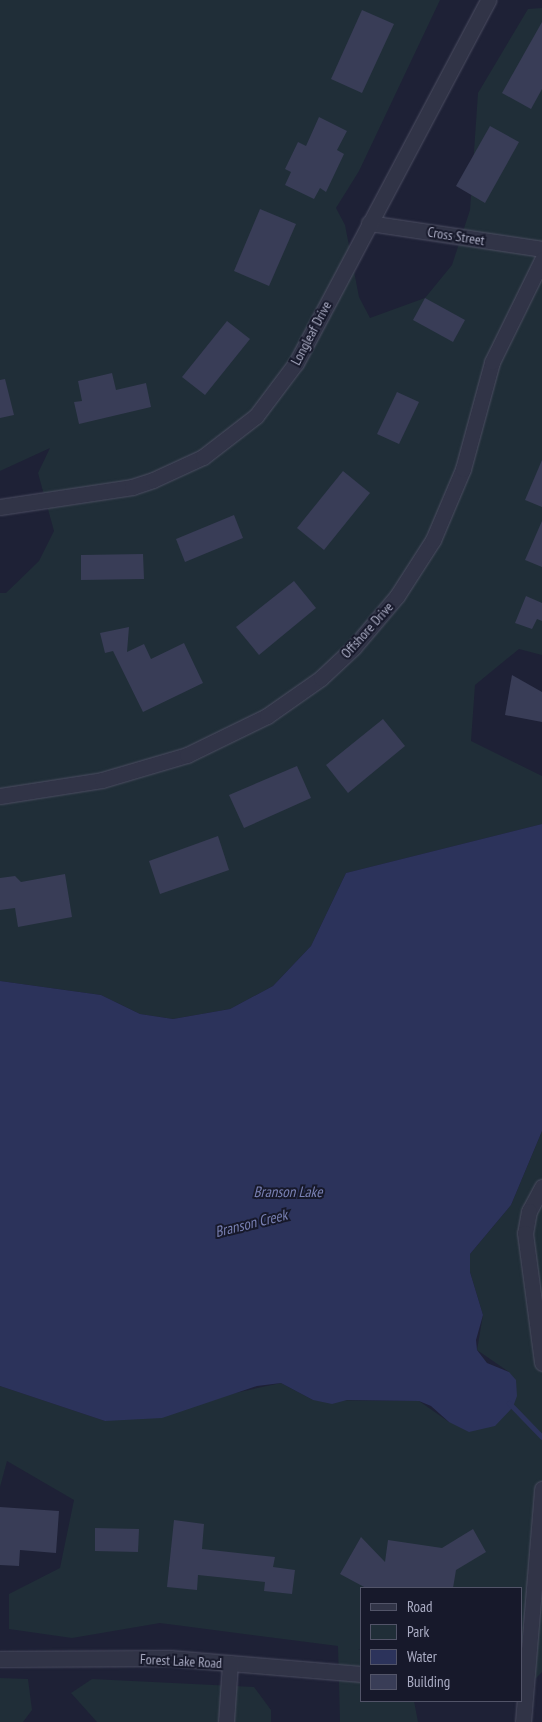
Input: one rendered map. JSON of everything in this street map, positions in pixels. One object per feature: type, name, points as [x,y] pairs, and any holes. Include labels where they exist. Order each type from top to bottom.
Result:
[{"type":"street","name":"Longleaf Drive","points":[[0,507],[132,487],[174,472],[231,438],[256,416],[296,363],[488,0]]},
{"type":"street","name":"Cross Street","points":[[369,223],[542,250]]},
{"type":"street","name":"Offshore Drive","points":[[0,796],[102,780],[187,755],[267,716],[322,678],[354,647],[397,596],[433,540],[464,469],[492,362],[542,260]]},
{"type":"street","points":[[542,1187],[528,1212],[525,1233],[542,1363]]},
{"type":"street","points":[[523,1722],[523,1688],[542,1489]]},
{"type":"street","name":"Forest Lake Road","points":[[0,1659],[170,1658],[360,1674]]},
{"type":"street","points":[[226,1722],[230,1664]]},
{"type":"green space","points":[[0,0],[440,0],[359,171],[336,208],[345,225],[359,297],[370,318],[425,298],[452,265],[470,210],[478,93],[528,9],[542,8],[542,655],[519,649],[475,685],[471,741],[542,776],[542,824],[346,873],[311,946],[273,986],[230,1009],[173,1019],[140,1014],[101,995],[0,981],[0,593],[6,593],[39,561],[54,531],[38,473],[50,448],[0,471]]},
{"type":"green space","points":[[542,1131],[542,1672],[526,1688],[522,1687],[522,1587],[360,1587],[360,1649],[358,1649],[360,1650],[360,1702],[414,1702],[418,1722],[340,1722],[338,1646],[160,1623],[72,1638],[9,1629],[9,1594],[60,1568],[74,1500],[7,1461],[0,1487],[0,1386],[105,1421],[281,1383],[313,1400],[419,1401],[449,1422],[509,1372],[477,1350],[483,1315],[470,1272],[470,1254],[511,1205]]},
{"type":"green space","points":[[0,1678],[28,1679],[32,1710],[23,1722],[0,1722]]},
{"type":"green space","points":[[92,1679],[254,1687],[271,1710],[271,1722],[97,1722],[71,1693]]},
{"type":"water","name":"Branson Lake","points":[[542,824],[542,1131],[511,1205],[470,1254],[470,1272],[483,1315],[476,1340],[477,1350],[487,1363],[509,1372],[516,1380],[517,1396],[513,1407],[495,1426],[469,1432],[449,1422],[431,1406],[419,1401],[347,1400],[332,1404],[313,1400],[281,1383],[257,1386],[162,1418],[105,1421],[0,1386],[0,981],[101,995],[140,1014],[173,1019],[230,1009],[273,986],[311,946],[346,873]]},
{"type":"building","points":[[362,10],[394,24],[362,93],[331,79]]},
{"type":"building","points":[[542,22],[542,89],[531,109],[502,93]]},
{"type":"building","points":[[319,117],[347,131],[337,150],[344,154],[326,192],[320,188],[314,199],[285,185],[291,172],[285,169],[298,142],[306,146]]},
{"type":"building","points":[[490,126],[519,142],[485,203],[456,186]]},
{"type":"building","points":[[260,209],[296,224],[269,286],[234,271]]},
{"type":"building","points":[[425,298],[465,320],[453,342],[413,320]]},
{"type":"building","points":[[227,321],[250,339],[205,395],[182,377]]},
{"type":"building","points":[[112,373],[116,390],[146,383],[151,407],[79,424],[74,402],[82,401],[78,381]]},
{"type":"building","points":[[5,379],[14,415],[0,418],[0,380]]},
{"type":"building","points":[[397,392],[419,402],[399,444],[377,434]]},
{"type":"building","points":[[542,460],[542,507],[525,500]]},
{"type":"building","points":[[343,471],[370,493],[324,550],[297,528]]},
{"type":"building","points":[[234,515],[243,538],[185,562],[176,539]]},
{"type":"building","points":[[542,521],[542,567],[525,560]]},
{"type":"building","points":[[143,554],[144,579],[81,580],[81,555]]},
{"type":"building","points":[[294,581],[316,608],[259,655],[236,627]]},
{"type":"building","points":[[526,596],[542,603],[542,621],[537,619],[532,629],[515,623]]},
{"type":"building","points":[[129,627],[127,652],[144,644],[151,659],[184,643],[203,683],[143,712],[113,651],[105,653],[100,633]]},
{"type":"building","points":[[512,675],[542,692],[542,722],[505,715]]},
{"type":"building","points":[[383,719],[405,746],[348,793],[326,765]]},
{"type":"building","points":[[297,766],[311,798],[244,828],[229,795]]},
{"type":"building","points":[[218,836],[229,870],[160,894],[149,861]]},
{"type":"building","points":[[65,874],[72,917],[18,927],[15,908],[0,910],[0,878],[15,876],[21,882]]},
{"type":"building","points":[[0,1507],[59,1511],[56,1553],[20,1550],[19,1566],[0,1565]]},
{"type":"building","points":[[174,1520],[204,1524],[202,1549],[275,1557],[273,1567],[295,1570],[292,1594],[264,1591],[265,1582],[198,1575],[197,1590],[167,1587]]},
{"type":"building","points":[[95,1528],[139,1529],[138,1552],[95,1551]]},
{"type":"building","points":[[473,1529],[486,1552],[456,1570],[453,1587],[364,1587],[340,1574],[361,1537],[385,1562],[388,1540],[442,1548]]},
{"type":"waterway","points":[[509,1403],[542,1437]]},
{"type":"water label","name":"Branson Creek","points":[[251,1223]]}]
